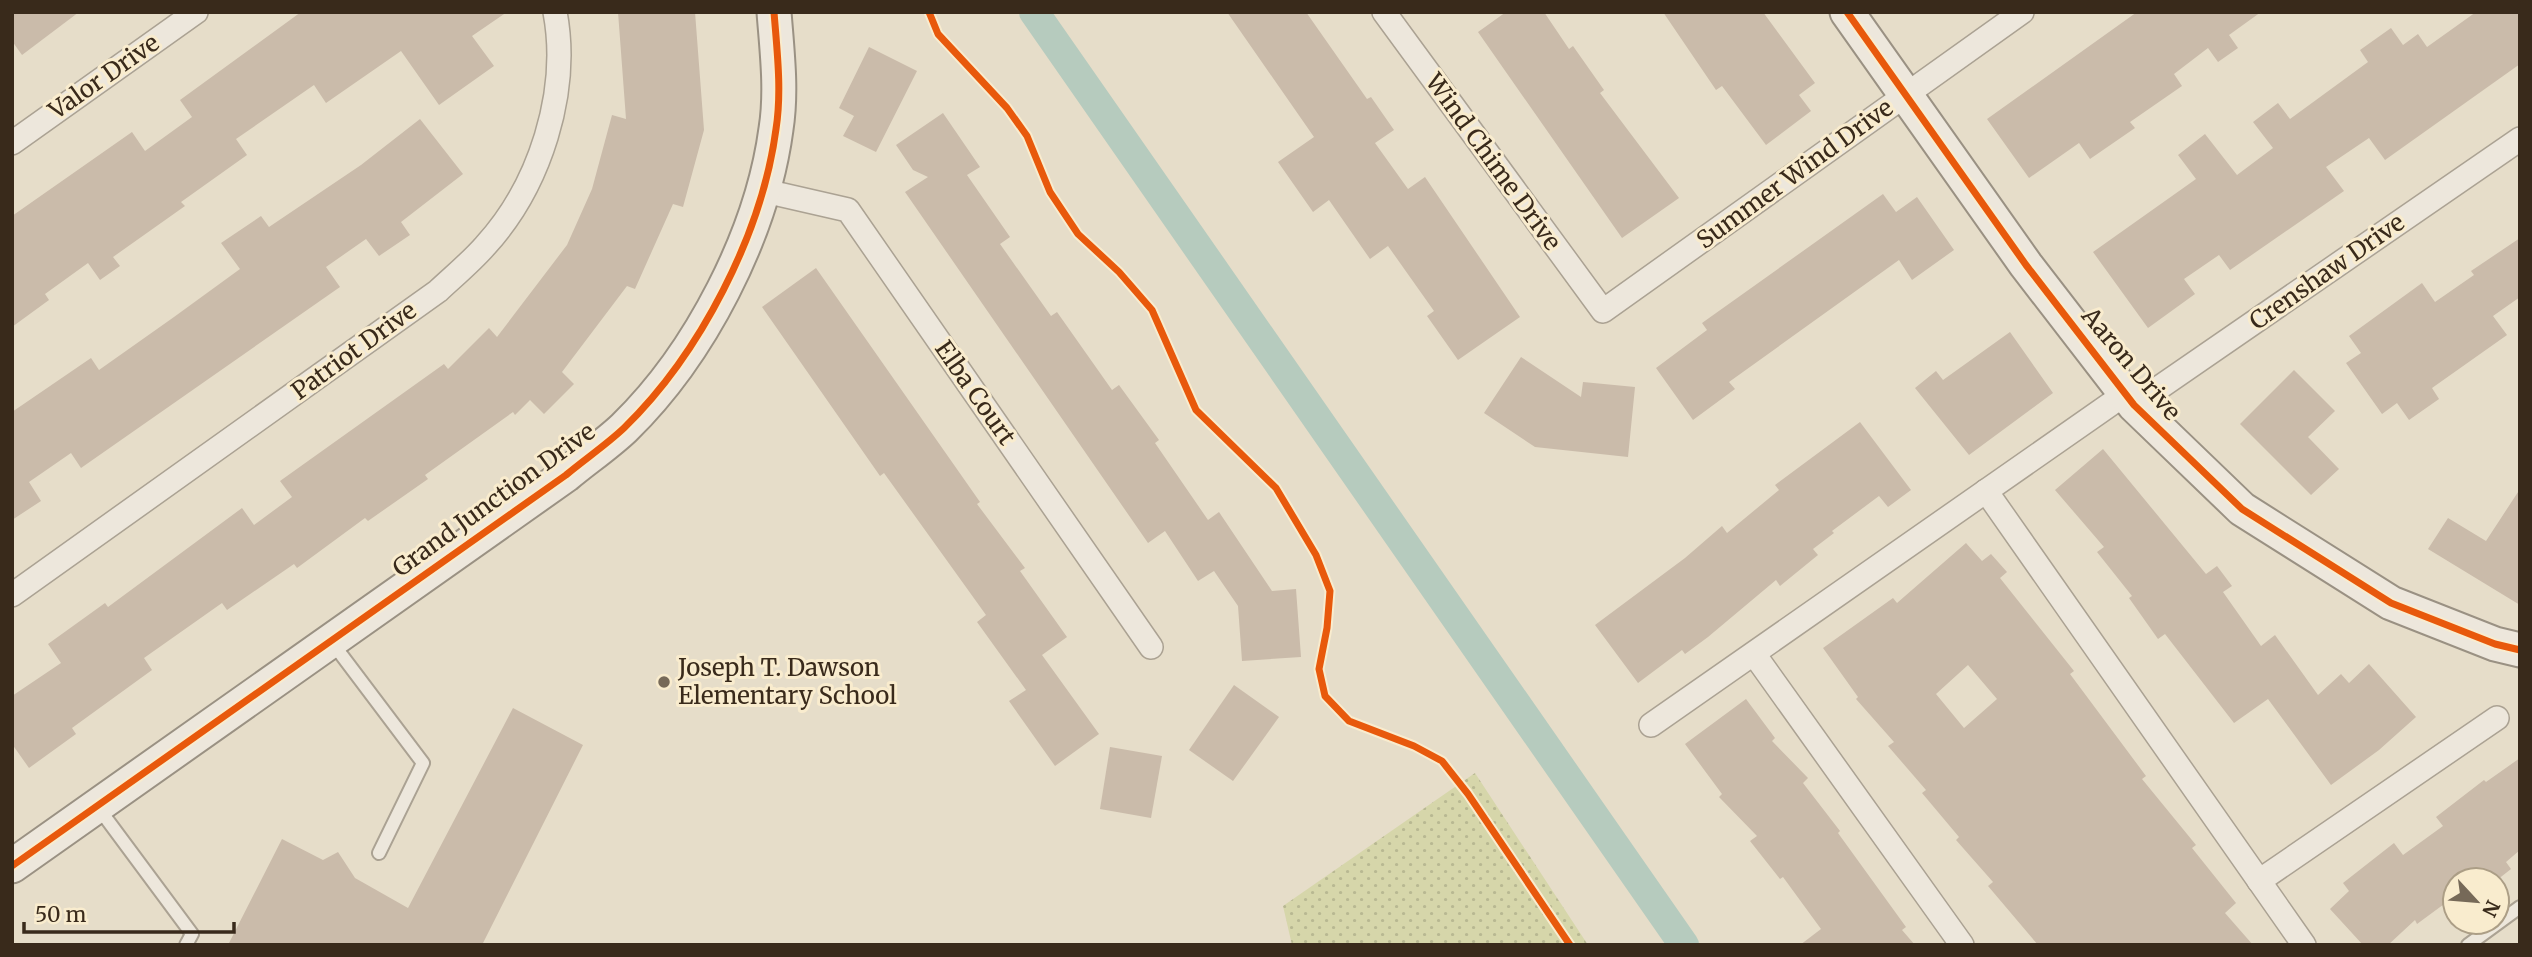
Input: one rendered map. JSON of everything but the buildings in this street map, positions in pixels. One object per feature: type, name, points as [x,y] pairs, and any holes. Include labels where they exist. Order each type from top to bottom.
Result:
[{"type":"street","name":"Valor Drive","points":[[12,142],[196,12]]},
{"type":"street","name":"Patriot Drive","points":[[12,595],[438,291],[486,246],[524,191],[553,117],[560,42],[555,12]]},
{"type":"street","name":"Grand Junction Drive","points":[[12,866],[566,475],[624,427],[668,376],[705,321],[737,260],[765,191],[777,128],[778,68],[774,12]]},
{"type":"street","name":"Wind Chime Drive","points":[[1384,12],[1602,310]]},
{"type":"street","name":"Aaron Drive","points":[[1847,12],[2025,265],[2130,399],[2242,509],[2391,604],[2495,644],[2520,650]]},
{"type":"street","name":"Summer Wind Drive","points":[[1602,310],[1745,212],[2022,12]]},
{"type":"street","name":"Crenshaw Drive","points":[[1651,725],[1986,491],[2130,399],[2520,139]]},
{"type":"street","name":"Elba Court","points":[[765,191],[848,210],[1152,647]]},
{"type":"street","points":[[1986,491],[2304,945]]},
{"type":"street","points":[[1754,654],[1962,945]]},
{"type":"street","points":[[2259,881],[2497,718]]},
{"type":"lane","points":[[331,641],[424,763],[379,853]]},
{"type":"lane","points":[[97,806],[192,934],[186,945]]},
{"type":"lane","points":[[2468,945],[2520,907]]},
{"type":"green space","points":[[1475,773],[1588,945],[1292,945],[1283,906]]},
{"type":"waterway","points":[[1034,12],[1684,945]]},
{"type":"cycle path","points":[[12,866],[566,475],[624,428],[652,398],[702,329],[742,250],[757,210],[769,169],[778,115],[774,12]]},
{"type":"cycle path","points":[[929,12],[938,34],[1007,108],[1027,136],[1050,192],[1078,234],[1119,272],[1152,310],[1196,410],[1276,488],[1316,555],[1330,591],[1327,628],[1319,669],[1325,696],[1349,721],[1414,746],[1442,761],[1468,794],[1570,945]]},
{"type":"cycle path","points":[[1847,12],[2026,265],[2134,405],[2242,509],[2391,603],[2495,644],[2520,650]]},
{"type":"place","name":"Joseph T. Dawson Elementary School","points":[[664,682]]}]
